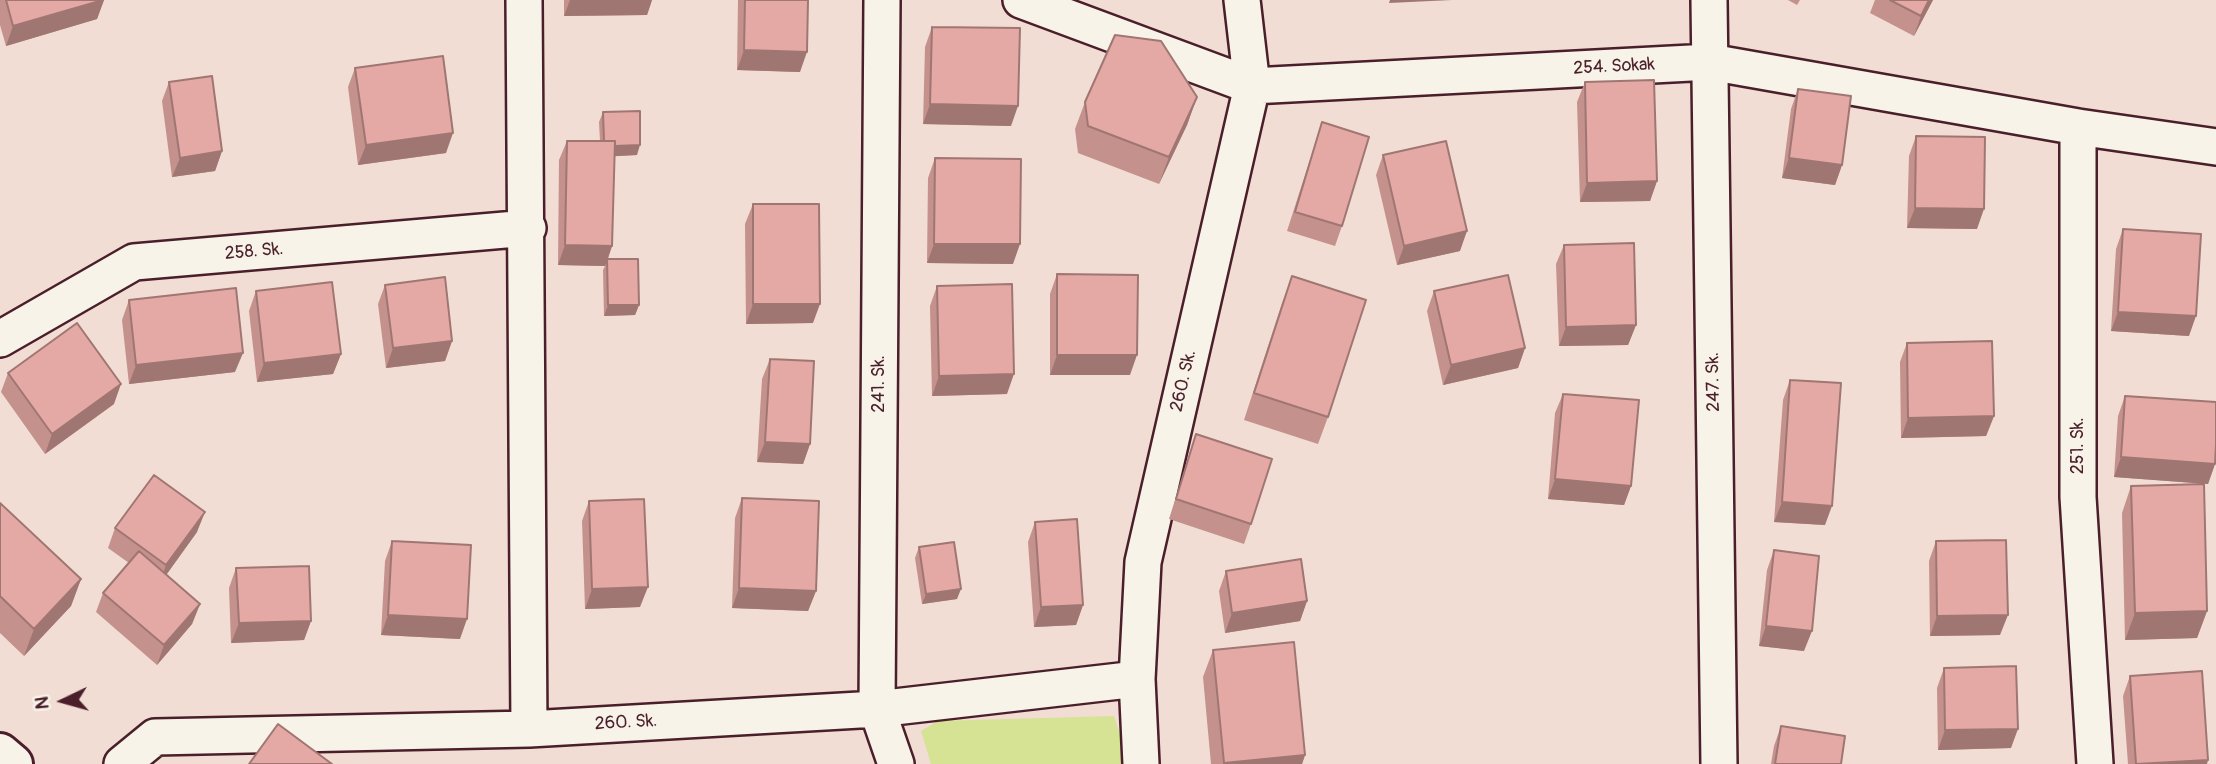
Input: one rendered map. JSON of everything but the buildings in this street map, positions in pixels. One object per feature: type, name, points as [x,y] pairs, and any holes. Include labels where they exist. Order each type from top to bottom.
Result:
[{"type":"street","points":[[524,0],[529,729]]},
{"type":"street","name":"241. Sk.","points":[[882,0],[877,709],[896,764]]},
{"type":"street","name":"254. Sokak","points":[[1021,0],[1252,86],[1710,62],[2078,127],[2216,147]]},
{"type":"street","points":[[1242,0],[1252,86]]},
{"type":"street","name":"247. Sk.","points":[[1709,0],[1719,764]]},
{"type":"street","name":"260. Sk.","points":[[1141,764],[1137,679],[1143,562],[1252,86]]},
{"type":"street","name":"251. Sk.","points":[[2078,127],[2078,497],[2095,764]]},
{"type":"street","name":"258. Sk.","points":[[0,339],[134,262],[527,228]]},
{"type":"street","name":"260. Sk.","points":[[122,764],[155,737],[529,729],[877,709],[1137,679]]},
{"type":"street","points":[[0,753],[13,764]]},
{"type":"green space","points":[[1114,716],[1125,750],[1125,764],[931,764],[921,731],[938,721]]}]
